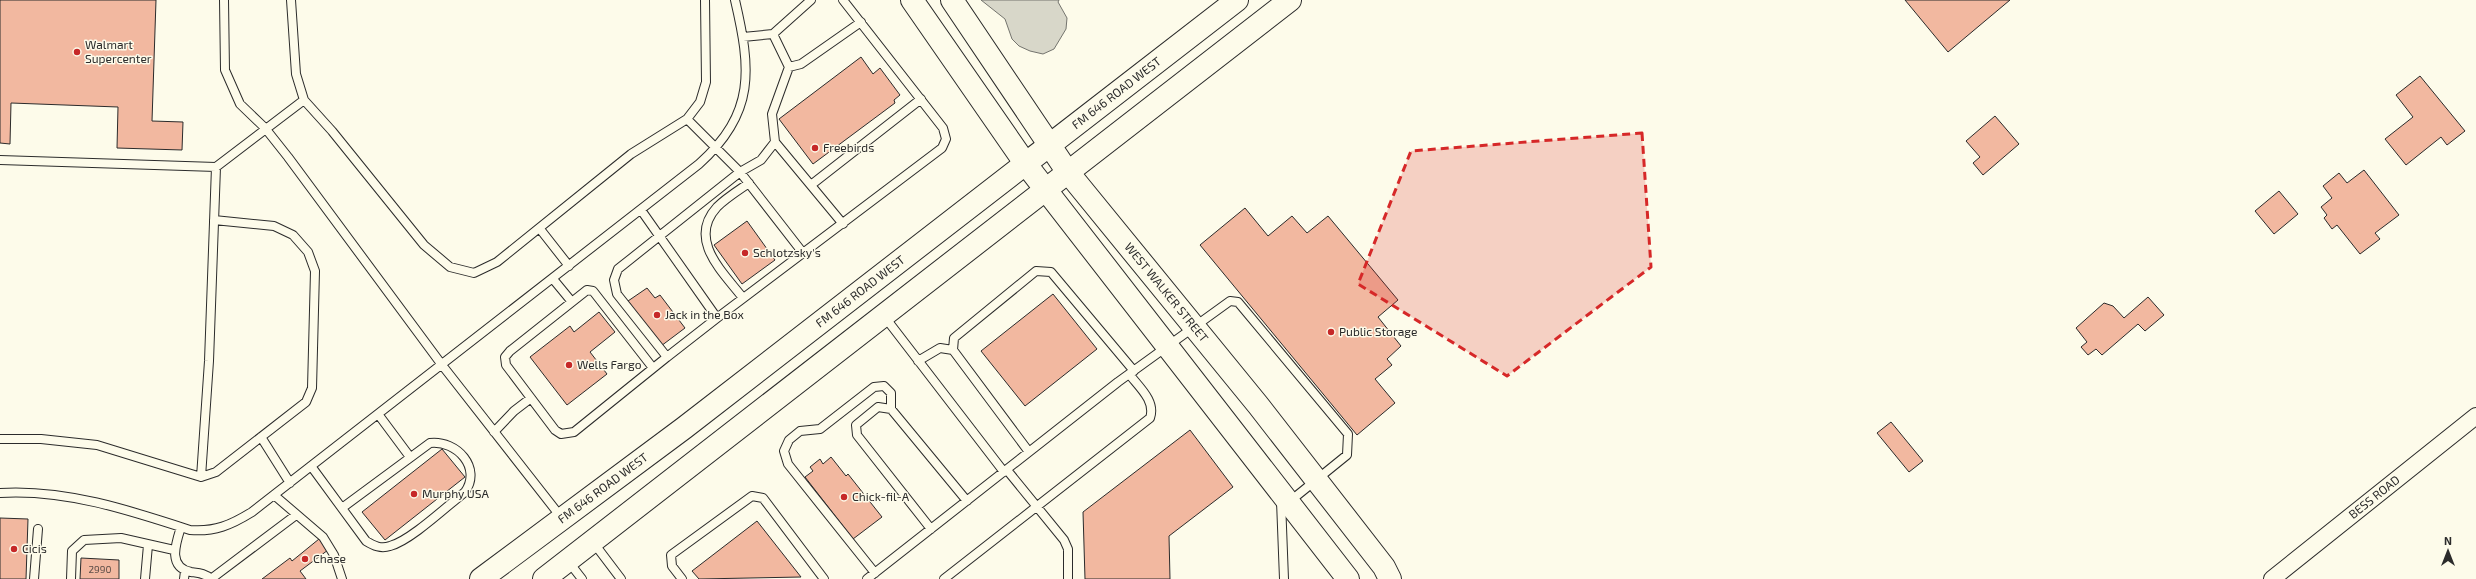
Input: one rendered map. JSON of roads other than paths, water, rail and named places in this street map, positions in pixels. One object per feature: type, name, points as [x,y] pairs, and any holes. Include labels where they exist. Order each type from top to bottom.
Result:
[{"type":"main road","points":[[912,0],[1025,163],[1348,579]]},
{"type":"main road","name":"WEST WALKER STREET","points":[[952,0],[1048,145],[1067,171],[1195,326],[1318,480],[1379,561],[1390,579]]},
{"type":"main road","name":"FM 646 ROAD WEST","points":[[481,579],[563,520],[1237,0]]},
{"type":"main road","points":[[544,579],[592,540],[1067,171],[1290,0]]},
{"type":"street","name":"BESS ROAD","points":[[2272,579],[2476,416]]},
{"type":"lane","points":[[224,0],[225,70],[240,104],[265,128],[442,365],[563,520]]},
{"type":"lane","points":[[291,0],[296,74],[304,100],[332,131],[424,245],[450,267],[474,273],[497,262],[540,229],[631,154],[687,119],[700,102],[706,82],[704,0]]},
{"type":"lane","points":[[0,493],[46,494],[96,502],[181,527],[204,531],[221,529],[235,523],[290,483],[553,279],[717,148],[737,116],[743,98],[747,62],[735,0]]},
{"type":"lane","points":[[743,37],[773,34],[811,0]]},
{"type":"lane","points":[[653,368],[593,291],[587,290],[510,351],[506,357],[506,365],[555,430],[561,434],[574,432],[717,318],[942,148],[946,139],[943,128],[843,0]]},
{"type":"lane","points":[[789,67],[802,64],[861,22]]},
{"type":"lane","points":[[773,34],[789,67],[772,114],[775,142],[843,224]]},
{"type":"lane","points":[[811,185],[921,99]]},
{"type":"lane","points":[[0,160],[216,167],[265,128],[304,100]]},
{"type":"lane","points":[[687,119],[749,182],[804,253]]},
{"type":"lane","points":[[667,357],[618,294],[614,280],[618,269],[740,172],[761,160],[775,142]]},
{"type":"lane","points":[[201,477],[208,361],[216,167]]},
{"type":"lane","points":[[743,298],[711,256],[706,247],[705,237],[706,227],[718,207],[749,182]]},
{"type":"lane","points":[[641,210],[717,318]]},
{"type":"lane","points":[[0,439],[41,438],[97,445],[201,477],[216,472],[306,402],[312,388],[315,270],[308,252],[293,235],[274,226],[214,220]]},
{"type":"lane","points":[[540,229],[569,266]]},
{"type":"lane","points":[[944,579],[1150,418],[1152,411],[1150,401],[1131,372],[1051,272],[1036,271],[954,338],[953,350],[1030,452]]},
{"type":"lane","points":[[553,279],[572,302]]},
{"type":"lane","points":[[867,579],[1131,372],[1230,301],[1238,302],[1348,434],[1347,455],[1318,480],[1285,497],[1284,579]]},
{"type":"lane","points":[[883,314],[918,361],[1005,471],[1064,540],[1068,549],[1068,579]]},
{"type":"lane","points":[[918,361],[940,348],[953,350]]},
{"type":"lane","points":[[876,572],[788,464],[784,451],[789,440],[800,431],[820,429],[874,387],[884,386],[891,393],[891,409],[967,501]]},
{"type":"lane","points":[[494,432],[514,411],[531,398]]},
{"type":"lane","points":[[891,409],[878,407],[856,425],[857,435],[931,529]]},
{"type":"lane","points":[[378,414],[410,458]]},
{"type":"lane","points":[[261,437],[290,483]]},
{"type":"lane","points":[[311,466],[366,541],[375,547],[388,547],[401,542],[465,492],[472,483],[471,470],[465,459],[451,446],[441,442],[430,443],[342,508]]},
{"type":"lane","points":[[274,495],[323,537],[334,555],[342,579]]},
{"type":"lane","points":[[682,579],[672,566],[671,555],[752,496],[763,498],[824,579]]},
{"type":"lane","points":[[181,527],[174,550],[175,561],[184,575],[207,575],[211,579],[296,515]]},
{"type":"lane","points":[[34,579],[38,529]]},
{"type":"lane","points":[[71,579],[72,551],[84,540],[121,538],[174,550]]},
{"type":"lane","points":[[592,540],[621,579]]},
{"type":"lane","points":[[146,579],[148,545]]},
{"type":"lane","points":[[568,561],[582,579]]},
{"type":"place","name":"Walmart Supercenter","points":[[77,52]]},
{"type":"place","name":"Freebirds","points":[[815,148]]},
{"type":"place","name":"Schlotzsky's","points":[[745,253]]},
{"type":"place","name":"Jack in the Box","points":[[657,315]]},
{"type":"place","name":"Public Storage","points":[[1331,332]]},
{"type":"place","name":"Wells Fargo","points":[[569,365]]},
{"type":"place","name":"Murphy USA","points":[[414,494]]},
{"type":"place","name":"Chick-fil-A","points":[[844,497]]},
{"type":"place","name":"Cicis","points":[[14,549]]},
{"type":"place","name":"Chase","points":[[305,559]]}]
